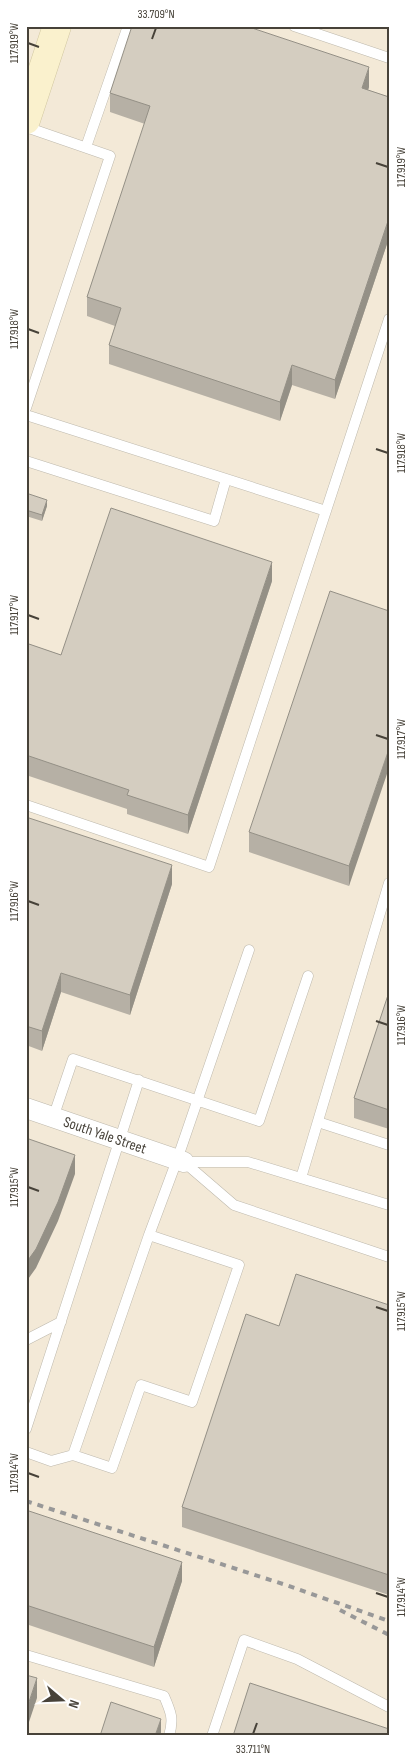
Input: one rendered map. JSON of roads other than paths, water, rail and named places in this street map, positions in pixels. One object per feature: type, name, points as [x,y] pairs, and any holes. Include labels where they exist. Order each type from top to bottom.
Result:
[{"type":"main road","points":[[26,120],[58,26]]},
{"type":"street","name":"South Yale Street","points":[[26,1108],[181,1161]]},
{"type":"lane","points":[[86,146],[128,26]]},
{"type":"lane","points":[[294,26],[389,58]]},
{"type":"lane","points":[[26,127],[86,146],[110,156],[26,408]]},
{"type":"lane","points":[[26,805],[210,867],[389,319]]},
{"type":"lane","points":[[26,415],[326,511]]},
{"type":"lane","points":[[26,461],[214,521],[226,479]]},
{"type":"lane","points":[[301,1178],[389,883]]},
{"type":"lane","points":[[73,1455],[149,1235],[181,1161],[197,1100],[249,950]]},
{"type":"lane","points":[[53,1118],[73,1059],[259,1121],[308,976]]},
{"type":"lane","points":[[26,1429],[139,1080]]},
{"type":"lane","points":[[318,1122],[389,1145]]},
{"type":"lane","points":[[181,1161],[248,1162],[389,1205]]},
{"type":"lane","points":[[181,1161],[234,1205],[389,1257]]},
{"type":"lane","points":[[26,1452],[51,1461],[73,1455],[112,1468],[141,1385],[192,1402],[239,1265],[149,1235]]},
{"type":"lane","points":[[26,1340],[61,1322]]},
{"type":"lane","points":[[212,1736],[244,1640],[297,1659],[389,1708]]},
{"type":"lane","points":[[26,1655],[164,1696],[171,1712],[172,1724],[169,1736]]},
{"type":"railway","points":[[26,1501],[286,1585],[389,1621]]},
{"type":"railway","points":[[340,1610],[389,1635]]}]
